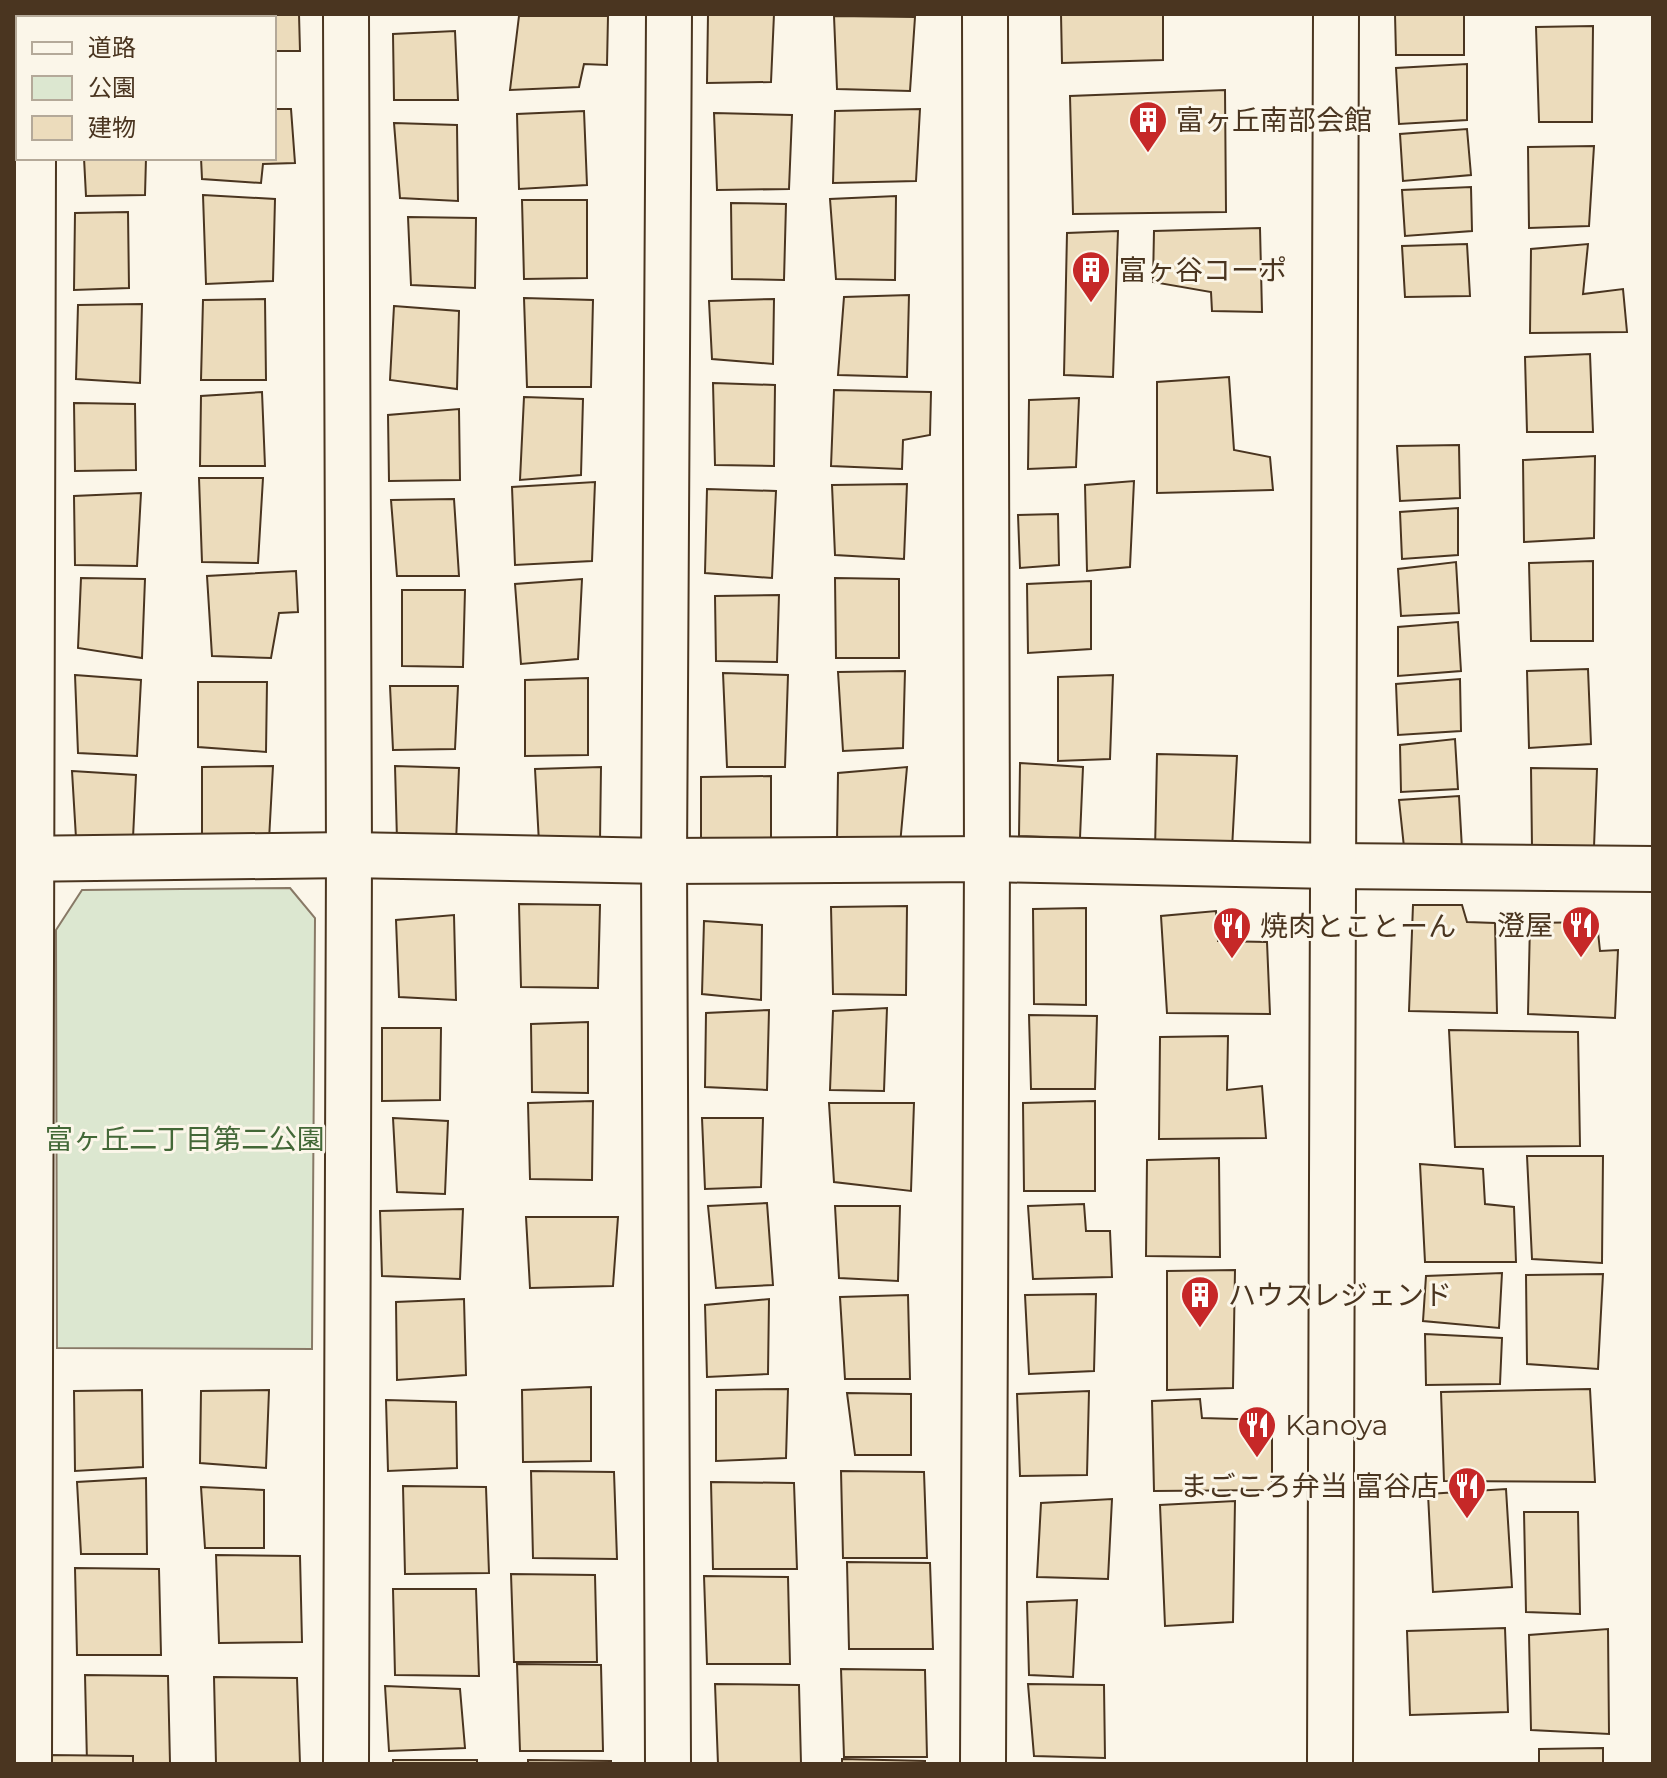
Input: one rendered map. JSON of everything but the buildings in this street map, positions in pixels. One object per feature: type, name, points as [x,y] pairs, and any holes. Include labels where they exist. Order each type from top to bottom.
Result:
[{"type":"street","points":[[346,14],[349,855],[346,1764]]},
{"type":"street","points":[[668,1764],[664,861],[669,14]]},
{"type":"street","points":[[983,1764],[987,859],[985,14]]},
{"type":"street","points":[[1330,1764],[1336,14]]},
{"type":"street","points":[[29,1764],[23,859],[33,160]]},
{"type":"street","points":[[23,859],[349,855],[664,861],[987,859],[1653,869]]},
{"type":"green space","name":"富ヶ丘二丁目第二公園","points":[[290,888],[315,918],[312,1349],[57,1348],[56,930],[82,890]]},
{"type":"place","name":"富ヶ丘南部会館","points":[[1148,154]]},
{"type":"place","name":"富ヶ谷コーポ","points":[[1091,304]]},
{"type":"place","name":"澄屋","points":[[1581,959]]},
{"type":"place","name":"焼肉とことーん","points":[[1232,960]]},
{"type":"place","name":"ハウスレジェンド","points":[[1200,1329]]},
{"type":"place","name":"Kanoya","points":[[1257,1459]]},
{"type":"place","name":"まごころ弁当 富谷店","points":[[1467,1520]]}]
